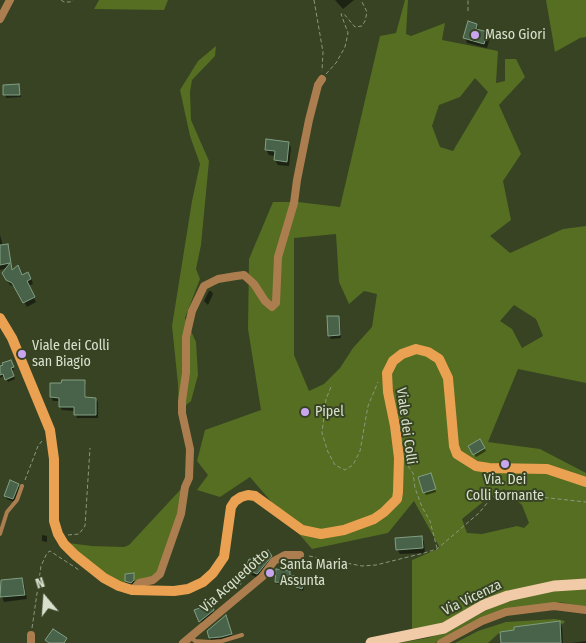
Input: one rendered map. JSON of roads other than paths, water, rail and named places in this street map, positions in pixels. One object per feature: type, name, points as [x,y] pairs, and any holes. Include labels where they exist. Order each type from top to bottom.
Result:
[{"type":"main road","name":"Viale dei Colli","points":[[0,318],[12,338],[50,430],[54,459],[54,521],[58,534],[64,544],[75,555],[104,578],[132,590],[174,591],[188,589],[203,582],[213,573],[224,557],[231,507],[241,497],[255,496],[302,530],[320,534],[344,530],[374,519],[384,512],[397,499],[399,458],[388,392],[387,373],[392,361],[402,354],[416,349],[428,352],[439,359],[448,378],[454,446],[457,454],[476,466],[546,469],[586,482]]},
{"type":"main road","name":"Via Vicenza","points":[[371,643],[444,628],[484,605],[508,596],[554,586],[586,584]]},
{"type":"street","points":[[0,19],[10,0]]},
{"type":"street","points":[[132,590],[139,583],[153,580],[160,574],[181,514],[185,487],[190,478],[190,449],[182,413],[182,401],[186,373],[186,337],[192,311],[204,286],[218,279],[244,275],[254,284],[264,301],[272,308],[276,303],[278,257],[294,203],[309,120],[320,82]]},
{"type":"street","name":"Via Acquedotto","points":[[183,643],[262,577],[274,561],[285,555],[300,555]]},
{"type":"street","points":[[441,643],[482,621],[506,612],[554,606],[586,610]]},
{"type":"lane","points":[[0,534],[7,512],[17,500],[22,486]]},
{"type":"lane","points":[[191,637],[195,641],[210,642],[222,641],[242,635]]},
{"type":"place","name":"Maso Giori","points":[[475,35]]},
{"type":"place","name":"Viale dei Colli san Biagio","points":[[22,354]]},
{"type":"place","name":"Pipel","points":[[305,412]]},
{"type":"place","name":"Via. Dei Colli tornante","points":[[505,464]]},
{"type":"place","name":"Santa Maria Assunta","points":[[270,573]]}]
